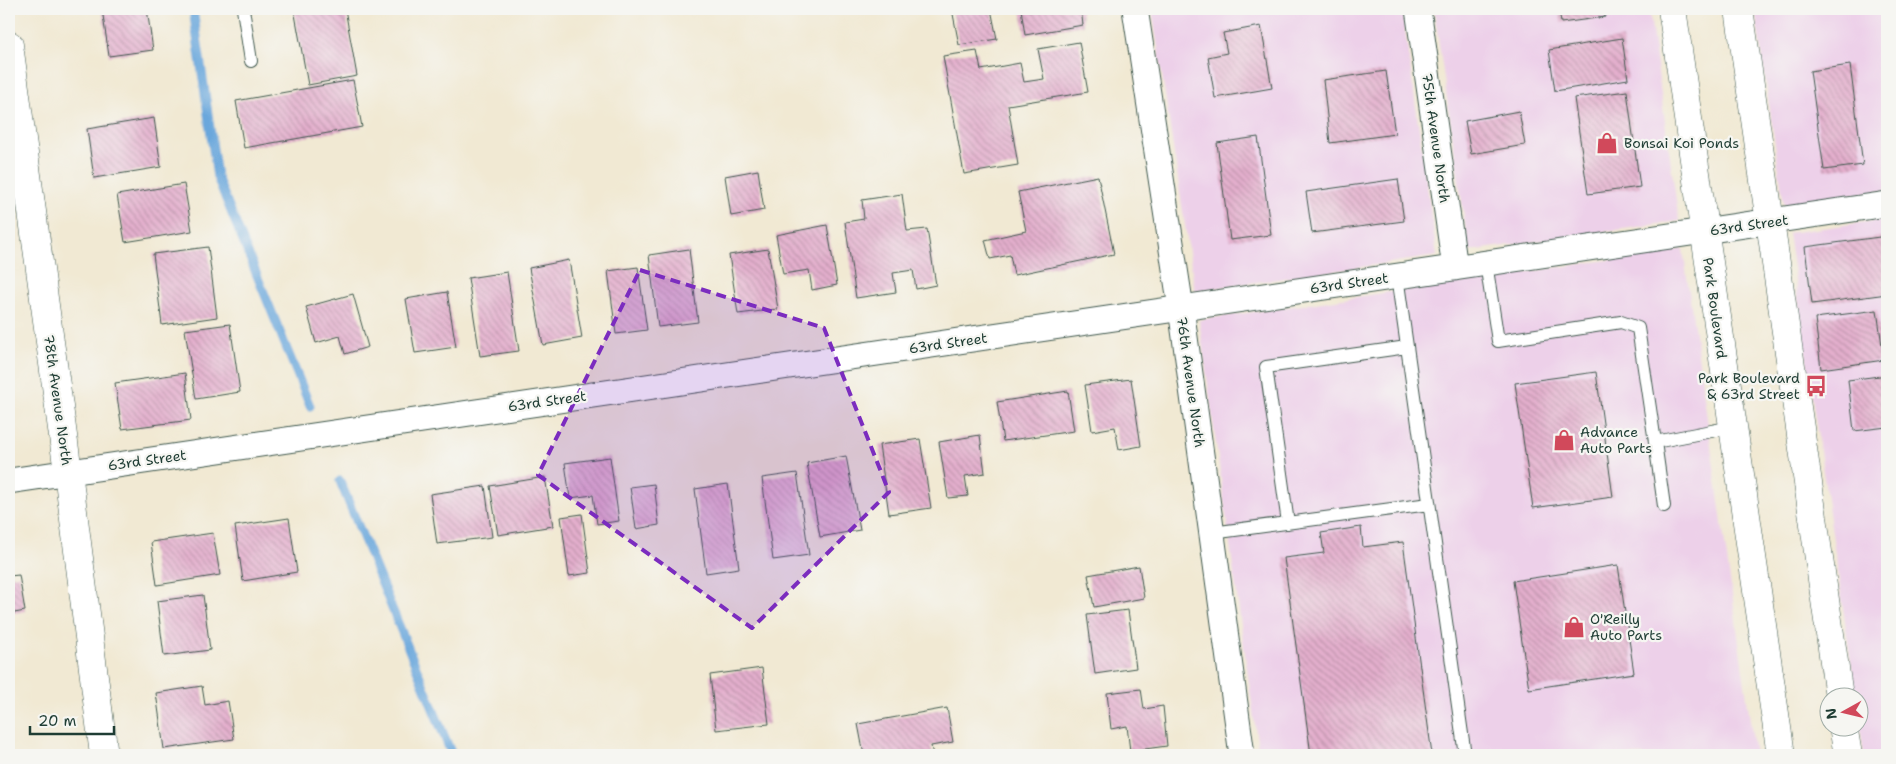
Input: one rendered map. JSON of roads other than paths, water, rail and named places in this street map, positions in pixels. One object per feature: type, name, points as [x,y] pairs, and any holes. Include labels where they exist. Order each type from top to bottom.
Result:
[{"type":"main road","name":"Park Boulevard","points":[[1672,9],[1781,755]]},
{"type":"main road","points":[[1739,9],[1838,686]]},
{"type":"main road","name":"78th Avenue North","points":[[9,45],[68,472],[104,755]]},
{"type":"main road","points":[[1845,736],[1848,755]]},
{"type":"street","name":"76th Avenue North","points":[[1136,9],[1181,308],[1242,755]]},
{"type":"street","name":"75th Avenue North","points":[[1418,9],[1455,268]]},
{"type":"street","name":"63rd Street","points":[[9,481],[1887,204]]},
{"type":"lane","points":[[243,9],[251,61]]},
{"type":"lane","points":[[1486,264],[1498,340],[1621,322],[1638,328],[1664,506]]},
{"type":"lane","points":[[1397,276],[1465,755]]},
{"type":"lane","points":[[1288,523],[1266,367],[1407,347]]},
{"type":"lane","points":[[1655,442],[1732,427]]},
{"type":"lane","points":[[1212,534],[1429,504]]},
{"type":"waterway","points":[[193,9],[217,177],[310,406]]},
{"type":"waterway","points":[[340,481],[452,755]]},
{"type":"place","name":"Bonsai Koi Ponds","points":[[1607,143]]},
{"type":"place","name":"Park Boulevard & 63rd Street","points":[[1816,386]]},
{"type":"place","name":"Advance Auto Parts","points":[[1564,440]]},
{"type":"place","name":"O'Reilly Auto Parts","points":[[1574,627]]}]
